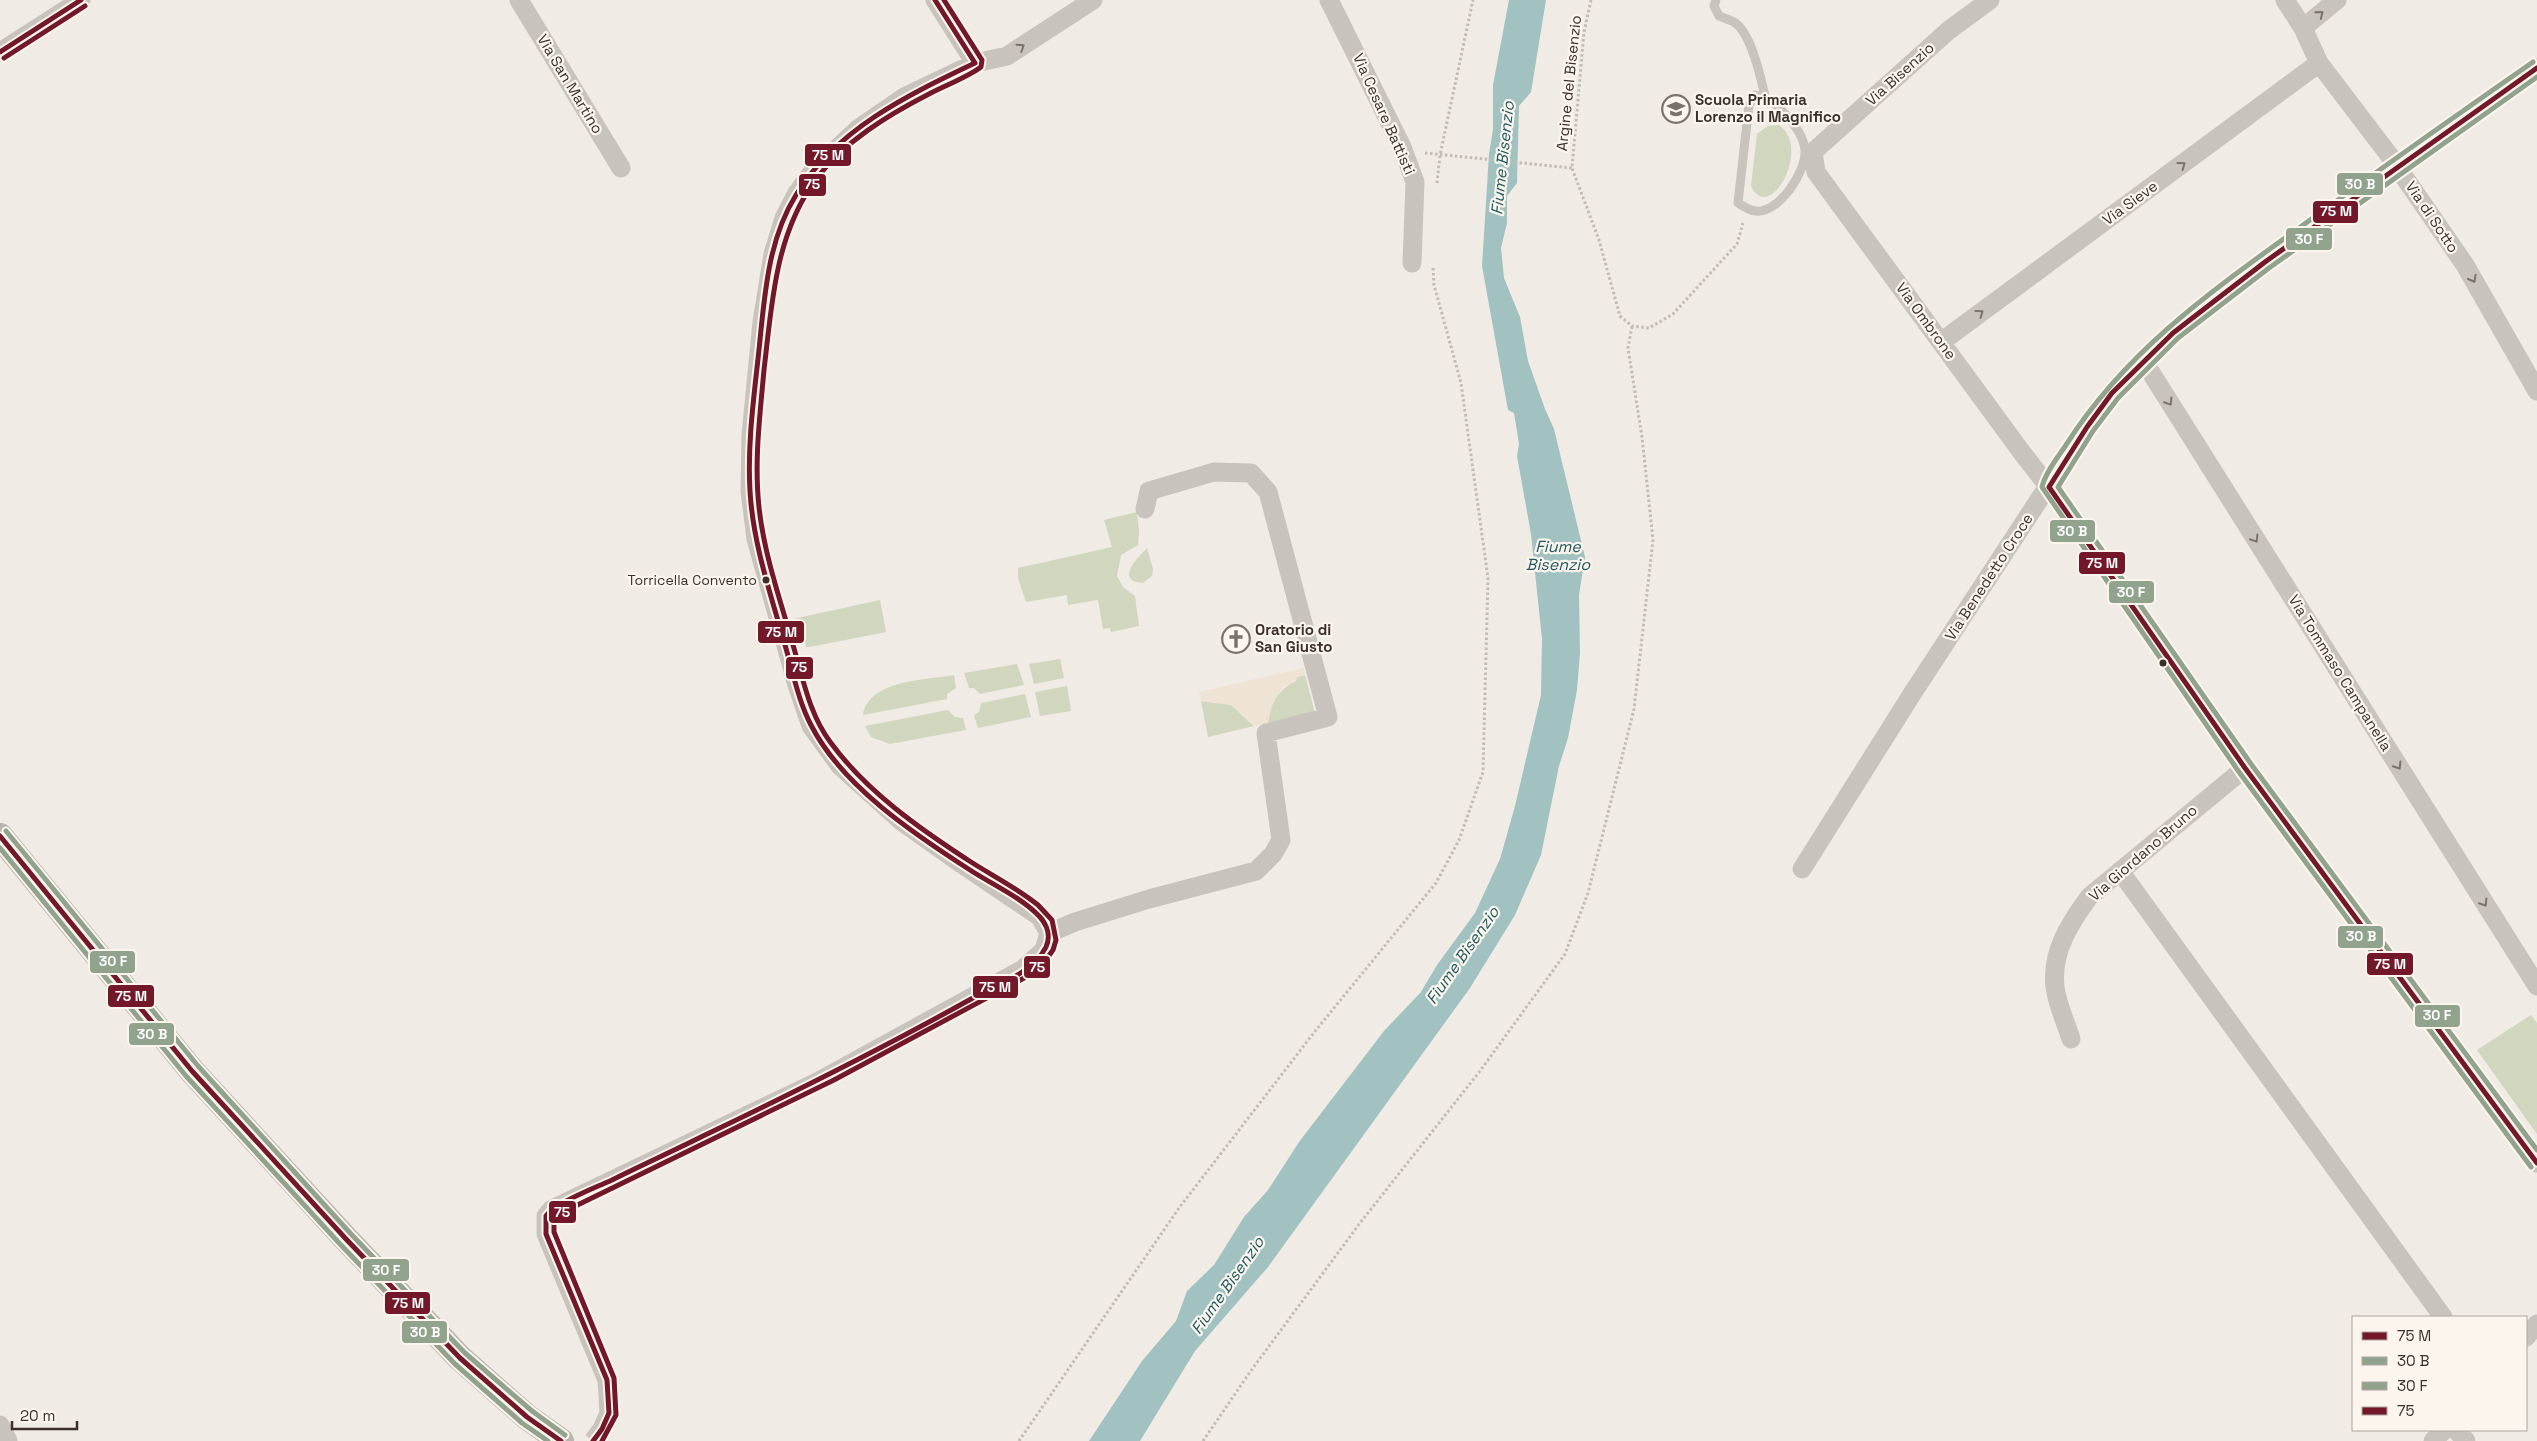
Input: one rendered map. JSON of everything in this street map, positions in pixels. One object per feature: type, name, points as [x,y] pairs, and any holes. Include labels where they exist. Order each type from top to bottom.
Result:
[{"type":"street","points":[[0,52],[81,0]]},
{"type":"street","name":"Via San Martino","points":[[519,0],[621,168]]},
{"type":"street","points":[[935,0],[976,64]]},
{"type":"street","points":[[602,1429],[609,1413],[607,1380],[546,1234],[546,1216],[560,1204],[817,1082],[921,1027],[1023,969],[1044,950],[1049,933],[1040,917],[1023,904],[962,866],[902,821],[840,766],[811,726],[792,668],[756,539],[750,491],[751,435],[762,322],[773,254],[784,218],[797,193],[813,171],[858,128],[904,97],[976,64],[1007,56],[1093,0]]},
{"type":"street","name":"Via Cesare Battisti","points":[[1329,0],[1402,147],[1415,182],[1412,263]]},
{"type":"street","name":"Via Bisenzio","points":[[1809,151],[1949,30],[1990,0]]},
{"type":"street","name":"Via di Sotto","points":[[2285,0],[2303,28],[2320,63],[2397,166],[2464,265],[2537,391]]},
{"type":"street","points":[[2303,28],[2337,0]]},
{"type":"street","name":"Via Sieve","points":[[1941,342],[2320,63]]},
{"type":"street","name":"Via Benedetto Croce","points":[[1802,869],[1912,694],[2084,431],[2112,393],[2143,360],[2201,309],[2397,166],[2537,68]]},
{"type":"street","name":"Via Ombrone","points":[[1809,151],[1816,172],[2049,487]]},
{"type":"street","name":"Via Tommaso Campanella","points":[[2143,360],[2537,986]]},
{"type":"street","points":[[1049,933],[1075,922],[1139,902],[1256,870],[1273,854],[1281,840],[1266,733],[1328,717],[1268,492],[1251,473],[1214,472],[1148,491],[1145,509]]},
{"type":"street","points":[[2049,487],[2245,768],[2537,1163]]},
{"type":"street","name":"Via Giordano Bruno","points":[[2071,1039],[2055,986],[2059,948],[2072,920],[2089,897],[2245,768]]},
{"type":"street","points":[[0,836],[192,1071],[340,1232],[460,1358],[527,1417],[562,1441]]},
{"type":"street","points":[[2120,871],[2442,1316]]},
{"type":"street","points":[[2527,1336],[2537,1324]]},
{"type":"street","points":[[0,1425],[8,1441]]},
{"type":"street","points":[[2433,1441],[2443,1431]]},
{"type":"street","points":[[2457,1431],[2466,1441]]},
{"type":"lane","points":[[1716,0],[1714,6],[1719,16],[1736,23],[1750,45],[1760,72],[1765,96]]},
{"type":"lane","points":[[1756,95],[1765,96],[1775,103],[1787,116],[1809,151],[1801,174],[1777,202],[1768,209],[1757,212],[1738,203],[1749,104],[1756,95]]},
{"type":"path","points":[[1436,192],[1440,155],[1473,0]]},
{"type":"path","name":"Argine del Bisenzio","points":[[1572,168],[1584,32],[1591,0]]},
{"type":"path","points":[[1440,155],[1572,168],[1599,240],[1620,316],[1632,326],[1649,328],[1673,314],[1737,244],[1746,208]]},
{"type":"path","points":[[1019,1441],[1179,1208],[1316,1030],[1436,883],[1459,840],[1483,772],[1488,578],[1461,382],[1434,285],[1432,257]]},
{"type":"path","points":[[1203,1441],[1250,1372],[1360,1223],[1480,1071],[1565,954],[1588,893],[1634,709],[1653,540],[1642,437],[1628,348],[1632,326]]},
{"type":"green space","points":[[1779,125],[1788,136],[1791,150],[1790,165],[1784,179],[1776,190],[1767,196],[1758,196],[1751,186],[1757,134],[1768,126]]},
{"type":"green space","points":[[1137,512],[1138,545],[1121,555],[1117,576],[1123,587],[1135,596],[1139,626],[1111,632],[1110,628],[1103,629],[1098,600],[1068,605],[1067,595],[1026,602],[1018,578],[1018,568],[1112,547],[1104,520]]},
{"type":"green space","points":[[1147,548],[1153,569],[1152,576],[1143,583],[1134,581],[1130,578],[1129,573],[1138,557]]},
{"type":"green space","points":[[880,600],[886,632],[815,646],[806,647],[805,640],[792,643],[788,620]]},
{"type":"green space","points":[[1060,659],[1064,678],[1034,684],[1029,664]]},
{"type":"green space","points":[[1017,664],[1024,685],[980,694],[974,688],[969,688],[964,673]]},
{"type":"green space","points":[[954,675],[956,688],[947,694],[947,699],[863,715],[867,703],[875,695],[887,688],[914,681]]},
{"type":"green space","points":[[1305,675],[1315,713],[1268,723],[1276,698],[1284,689],[1296,681],[1297,677]]},
{"type":"green space","points":[[1067,686],[1071,711],[1040,716],[1035,692]]},
{"type":"green space","points":[[1025,694],[1031,717],[978,728],[974,715],[979,712],[981,703]]},
{"type":"green space","points":[[1201,701],[1231,705],[1254,726],[1208,737]]},
{"type":"green space","points":[[948,710],[955,717],[963,718],[966,730],[890,744],[871,737],[865,726]]},
{"type":"green space","points":[[2531,1015],[2537,1023],[2537,1134],[2477,1050]]},
{"type":"shaded area","points":[[1304,668],[1305,675],[1297,677],[1296,681],[1283,687],[1276,697],[1271,707],[1268,723],[1254,726],[1231,705],[1201,701],[1199,692]]},
{"type":"water","name":"Fiume Bisenzio","points":[[1509,0],[1546,0],[1531,92],[1519,106],[1517,183],[1507,196],[1507,223],[1501,248],[1504,278],[1520,317],[1528,361],[1554,429],[1585,557],[1579,595],[1580,653],[1577,690],[1541,855],[1515,915],[1470,988],[1268,1267],[1195,1351],[1140,1441],[1089,1441],[1142,1361],[1176,1321],[1187,1291],[1214,1265],[1244,1217],[1268,1190],[1299,1142],[1384,1031],[1421,992],[1437,965],[1475,913],[1500,859],[1515,806],[1541,695],[1542,639],[1531,534],[1517,456],[1519,444],[1514,413],[1508,410],[1482,266],[1489,154],[1493,129],[1493,85]]},
{"type":"tunnel","points":[[593,1441],[602,1429]]},
{"type":"transit line","points":[[0,52],[81,0]]},
{"type":"transit line","points":[[593,1441],[602,1429],[609,1413],[607,1380],[546,1234],[546,1216],[552,1209],[804,1087],[1002,984],[1032,964],[1040,956],[1047,943],[1046,927],[1040,917],[1016,897],[948,856],[881,807],[860,788],[824,747],[806,715],[799,696],[763,569],[752,511],[749,472],[754,397],[766,284],[780,229],[796,195],[812,172],[831,151],[875,116],[899,101],[975,63],[935,0]]},
{"type":"transit line","name":"75","points":[[602,1441],[616,1415],[614,1378],[554,1232],[554,1219],[557,1215],[834,1080],[1024,978],[1045,961],[1053,950],[1056,940],[1052,920],[1038,905],[971,862],[895,808],[861,778],[845,761],[823,732],[812,708],[804,683],[778,594],[761,525],[757,473],[764,370],[773,295],[784,246],[792,223],[802,201],[816,179],[854,141],[898,111],[981,67],[982,60],[944,0]]},
{"type":"transit line","name":"75","points":[[4,58],[85,6]]},
{"type":"transit line","points":[[2531,1167],[2239,772],[2042,487],[2052,465],[2090,411],[2115,380],[2172,325],[2233,276],[2386,165],[2533,62]]},
{"type":"transit line","points":[[2537,68],[2265,262],[2173,333],[2112,393],[2087,427],[2049,487],[2245,768],[2537,1163]]},
{"type":"transit line","points":[[2537,77],[2269,268],[2178,338],[2118,398],[2093,431],[2058,487],[2251,764],[2537,1150]]},
{"type":"transit line","points":[[6,831],[198,1066],[351,1234],[465,1353],[532,1411],[565,1435]]},
{"type":"transit line","points":[[0,836],[192,1071],[346,1239],[460,1358],[527,1417],[561,1441]]},
{"type":"transit line","points":[[0,848],[186,1076],[340,1244],[455,1364],[522,1423],[548,1441]]},
{"type":"place","name":"Scuola Primaria Lorenzo il Magnifico","points":[[1676,109]]},
{"type":"place","name":"Torricella Convento","points":[[766,580]]},
{"type":"place","name":"Oratorio di San Giusto","points":[[1236,639]]}]
